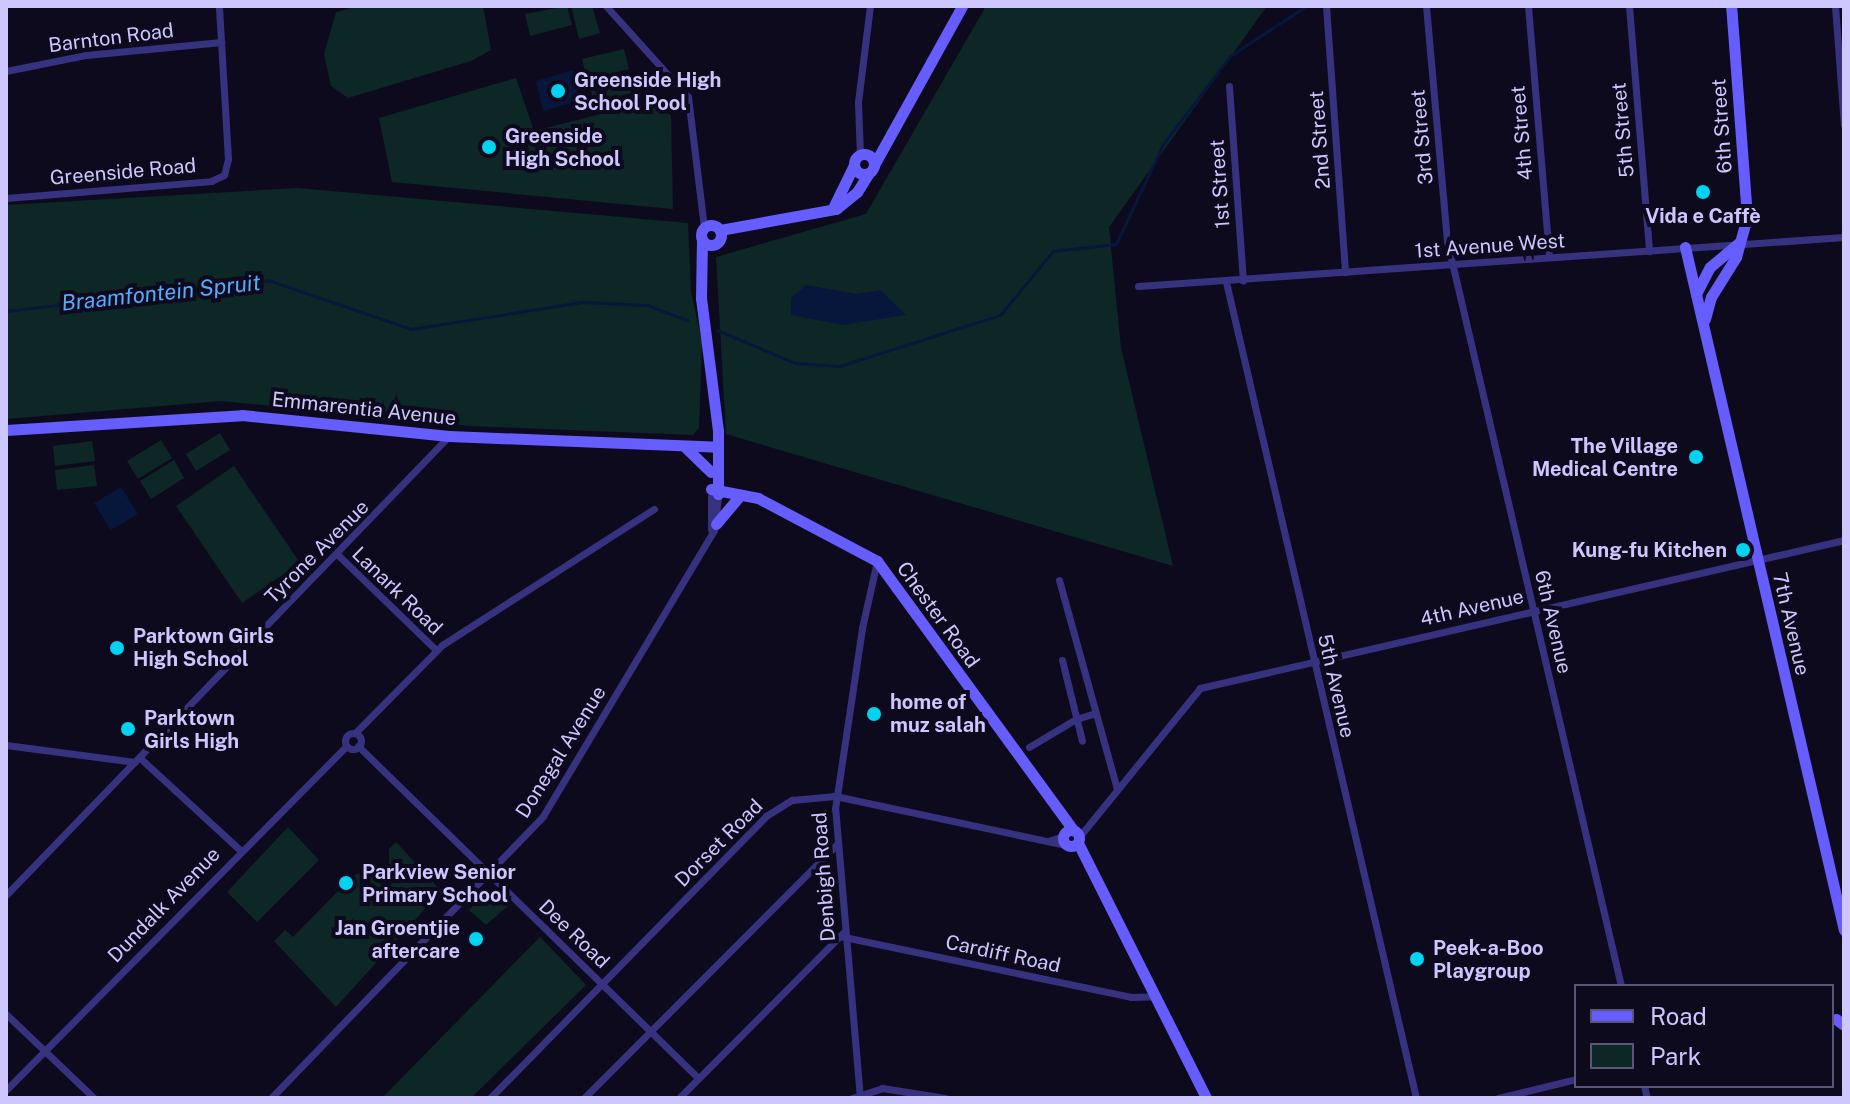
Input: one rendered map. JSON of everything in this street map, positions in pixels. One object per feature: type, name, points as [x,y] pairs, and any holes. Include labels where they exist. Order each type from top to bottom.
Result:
[{"type":"street","points":[[219,6],[221,42]]},
{"type":"street","points":[[606,6],[688,97],[703,234],[701,298],[714,388],[711,472],[715,493]]},
{"type":"street","points":[[870,6],[858,102],[859,173],[872,169]]},
{"type":"street","points":[[703,234],[712,225],[720,230],[831,209],[848,201],[872,169],[962,6]]},
{"type":"street","name":"2nd Street","points":[[1326,6],[1345,272]]},
{"type":"street","name":"3rd Street","points":[[1426,6],[1453,265]]},
{"type":"street","name":"4th Street","points":[[1528,6],[1549,257]]},
{"type":"street","name":"5th Street","points":[[1629,6],[1649,251]]},
{"type":"street","name":"6th Street","points":[[1731,6],[1747,217],[1740,242]]},
{"type":"street","points":[[1835,6],[1844,125]]},
{"type":"street","name":"Barnton Road","points":[[6,71],[86,55],[221,42]]},
{"type":"street","name":"Greenside Road","points":[[6,198],[211,181],[224,175],[228,159],[221,42]]},
{"type":"street","name":"1st Street","points":[[1229,86],[1243,280]]},
{"type":"street","points":[[831,209],[843,195],[860,158],[885,145]]},
{"type":"street","points":[[860,158],[872,169]]},
{"type":"street","points":[[702,262],[716,245],[720,230]]},
{"type":"street","points":[[703,234],[716,245]]},
{"type":"street","name":"1st Avenue West","points":[[1138,286],[1844,237]]},
{"type":"street","points":[[1696,294],[1720,255],[1740,242]]},
{"type":"street","points":[[1704,326],[1708,303],[1740,242]]},
{"type":"street","name":"7th Avenue","points":[[1685,247],[1844,930]]},
{"type":"street","name":"6th Avenue","points":[[1453,265],[1621,984]]},
{"type":"street","name":"5th Avenue","points":[[1226,282],[1416,1098]]},
{"type":"street","name":"Emmarentia Avenue","points":[[6,430],[231,415],[449,436],[714,447]]},
{"type":"street","name":"Tyrone Avenue","points":[[6,895],[449,436]]},
{"type":"street","points":[[681,445],[711,472]]},
{"type":"street","points":[[714,447],[736,494],[714,529]]},
{"type":"street","points":[[714,529],[718,461]]},
{"type":"street","name":"Chester Road","points":[[715,493],[753,496],[877,561],[1071,838],[1156,996],[1206,1098]]},
{"type":"street","name":"Donegal Avenue","points":[[271,1098],[543,816],[714,529],[715,493]]},
{"type":"street","points":[[347,746],[358,746],[355,733],[436,650],[654,509]]},
{"type":"street","name":"4th Avenue","points":[[1117,789],[1200,688],[1844,540]]},
{"type":"street","name":"Lanark Road","points":[[337,554],[436,650]]},
{"type":"street","name":"Denbigh Road","points":[[858,1096],[835,796],[877,561]]},
{"type":"street","points":[[1059,580],[1117,789],[1092,821],[1071,838]]},
{"type":"street","points":[[1062,660],[1082,741]]},
{"type":"street","points":[[1029,747],[1076,719],[1096,713]]},
{"type":"street","name":"Dundalk Avenue","points":[[6,1090],[240,850],[347,746],[346,737],[355,733]]},
{"type":"street","points":[[6,745],[138,760],[240,850]]},
{"type":"street","name":"Dee Road","points":[[358,746],[698,1078]]},
{"type":"street","name":"Dorset Road","points":[[490,1098],[766,816],[800,797],[835,796],[1046,841],[1071,838]]},
{"type":"street","points":[[584,1098],[837,844]]},
{"type":"street","points":[[679,1098],[844,935]]},
{"type":"street","name":"Cardiff Road","points":[[844,935],[1131,997],[1156,996]]},
{"type":"street","points":[[6,1014],[94,1098]]},
{"type":"street","points":[[1498,1098],[1574,1079]]},
{"type":"street","points":[[858,1096],[889,1088],[945,1098]]},
{"type":"green space","points":[[358,6],[483,6],[491,50],[471,61],[348,98],[331,86],[324,54],[336,12]]},
{"type":"green space","points":[[567,6],[572,25],[530,36],[525,14]]},
{"type":"green space","points":[[571,6],[592,6],[600,33],[579,39]]},
{"type":"green space","points":[[986,6],[1267,6],[1109,227],[1121,348],[1173,566],[726,434],[716,257],[866,214]]},
{"type":"green space","points":[[624,49],[629,69],[587,80],[582,59]]},
{"type":"green space","points":[[630,72],[635,92],[594,103],[589,82]]},
{"type":"green space","points":[[516,78],[534,131],[644,103],[671,115],[673,209],[392,182],[379,118]]},
{"type":"green space","points":[[297,188],[688,223],[691,292],[702,342],[699,428],[693,435],[470,426],[221,401],[6,419],[6,205]]},
{"type":"green space","points":[[220,433],[230,450],[196,471],[186,454]]},
{"type":"green space","points":[[161,440],[172,458],[138,479],[127,461]]},
{"type":"green space","points":[[92,441],[95,461],[55,466],[53,446]]},
{"type":"green space","points":[[174,460],[184,478],[151,499],[140,481]]},
{"type":"green space","points":[[94,465],[97,486],[57,490],[55,470]]},
{"type":"green space","points":[[234,466],[300,563],[242,603],[176,506]]},
{"type":"green space","points":[[288,827],[319,860],[257,922],[227,892]]},
{"type":"green space","points":[[396,842],[441,891],[336,1007],[274,941],[285,930],[293,937],[354,875],[389,866],[389,849]]},
{"type":"green space","points":[[484,894],[499,896],[508,906],[486,925],[469,910]]},
{"type":"green space","points":[[540,937],[586,985],[471,1098],[382,1098]]},
{"type":"water","name":"Greenside High School Pool","points":[[573,70],[580,101],[543,111],[536,81]]},
{"type":"water","points":[[806,285],[857,294],[880,290],[906,315],[843,325],[791,315],[791,298]]},
{"type":"water","points":[[121,487],[138,514],[111,530],[94,503]]},
{"type":"waterway","name":"Braamfontein Spruit","points":[[717,330],[795,363],[840,366],[1000,315],[1053,251],[1116,244],[1163,144],[1230,56],[1306,6]]},
{"type":"waterway","name":"Braamfontein Spruit","points":[[6,311],[268,280],[411,329],[582,302],[647,305],[687,320]]},
{"type":"place","name":"Greenside High School Pool","points":[[558,91]]},
{"type":"place","name":"Greenside High School","points":[[489,147]]},
{"type":"place","name":"Vida e Caffè","points":[[1703,192]]},
{"type":"place","name":"The Village Medical Centre","points":[[1696,457]]},
{"type":"place","name":"Kung-fu Kitchen","points":[[1743,550]]},
{"type":"place","name":"Parktown Girls High School","points":[[117,648]]},
{"type":"place","name":"home of muz salah","points":[[874,714]]},
{"type":"place","name":"Parktown Girls High","points":[[128,729]]},
{"type":"place","name":"Parkview Senior Primary School","points":[[346,883]]},
{"type":"place","name":"Jan Groentjie aftercare","points":[[476,939]]},
{"type":"place","name":"Peek-a-Boo Playgroup","points":[[1417,959]]}]
